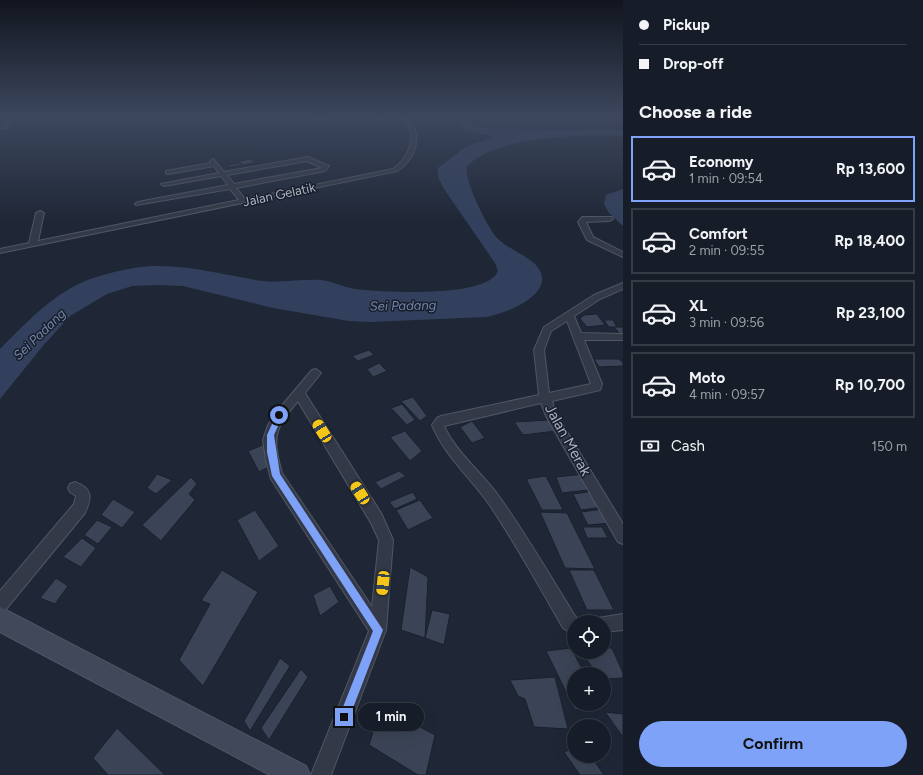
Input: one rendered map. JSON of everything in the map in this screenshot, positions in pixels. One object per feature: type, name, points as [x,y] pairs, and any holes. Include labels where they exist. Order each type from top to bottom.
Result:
[{"type":"main road","points":[[0,618],[7,624],[82,665],[297,775]]},
{"type":"street","name":"Jalan Gelatik","points":[[0,251],[395,170],[403,164],[411,151]]},
{"type":"street","points":[[138,204],[325,169],[326,166],[308,159],[164,184]]},
{"type":"street","points":[[168,172],[214,163],[243,201]]},
{"type":"street","points":[[33,244],[40,213]]},
{"type":"street","points":[[609,219],[584,219],[582,222],[590,238],[623,255]]},
{"type":"street","name":"Jalan Merak","points":[[621,530],[550,413],[546,399],[539,350],[547,329],[597,297],[623,286]]},
{"type":"street","points":[[567,620],[493,499],[443,435],[438,425],[441,421],[546,399],[597,386],[570,315]]},
{"type":"street","points":[[578,336],[623,337]]},
{"type":"street","points":[[316,373],[300,394],[279,415],[270,435],[271,452],[276,476],[378,630]]},
{"type":"street","points":[[300,394],[376,518],[386,540],[378,630],[322,775]]},
{"type":"street","points":[[0,603],[80,508],[83,493],[75,488]]},
{"type":"street","points":[[611,623],[623,622]]},
{"type":"water","name":"Sei Padang","points":[[460,151],[491,151],[479,157],[467,167],[469,182],[482,214],[493,233],[501,242],[535,264],[541,274],[541,284],[528,300],[505,311],[486,317],[370,322],[349,321],[273,308],[183,286],[132,286],[107,294],[70,316],[42,347],[0,399],[0,349],[33,316],[61,294],[85,281],[110,273],[150,266],[183,267],[263,281],[277,282],[320,280],[355,289],[409,292],[455,290],[475,286],[490,280],[498,271],[495,263],[444,189],[438,177],[438,168]]},
{"type":"water","points":[[623,189],[623,226],[609,213],[604,204],[606,195]]},
{"type":"building","points":[[251,159],[255,163],[243,165],[239,161]]},
{"type":"building","points":[[240,163],[242,165],[231,167],[227,165]]},
{"type":"building","points":[[597,314],[605,325],[587,327],[580,319],[584,315]]},
{"type":"building","points":[[604,320],[613,320],[617,327],[609,327]]},
{"type":"building","points":[[614,327],[623,327],[623,334],[620,334]]},
{"type":"building","points":[[369,350],[374,355],[358,361],[352,356]]},
{"type":"building","points":[[594,359],[619,359],[623,363],[623,366],[599,367]]},
{"type":"building","points":[[379,363],[387,371],[373,377],[367,369]]},
{"type":"building","points":[[413,397],[427,416],[420,421],[401,401]]},
{"type":"building","points":[[402,404],[415,420],[407,425],[391,408]]},
{"type":"building","points":[[549,420],[556,431],[523,435],[514,422]]},
{"type":"building","points":[[472,421],[485,438],[472,443],[460,427]]},
{"type":"building","points":[[405,431],[422,451],[410,461],[390,437]]},
{"type":"building","points":[[265,444],[272,465],[259,472],[248,451]]},
{"type":"building","points":[[399,471],[406,476],[381,489],[375,482]]},
{"type":"building","points":[[157,474],[172,480],[156,494],[147,488]]},
{"type":"building","points":[[585,474],[588,490],[562,493],[556,477]]},
{"type":"building","points":[[546,476],[563,510],[542,510],[526,479]]},
{"type":"building","points":[[191,477],[197,484],[189,494],[195,500],[161,541],[142,525]]},
{"type":"building","points":[[594,491],[603,507],[581,510],[573,494]]},
{"type":"building","points":[[413,492],[417,499],[395,509],[389,502]]},
{"type":"building","points":[[113,499],[135,512],[122,528],[101,515]]},
{"type":"building","points":[[420,500],[433,518],[408,530],[396,510]]},
{"type":"building","points":[[604,509],[611,523],[588,525],[581,512]]},
{"type":"building","points":[[255,510],[279,546],[259,561],[237,520]]},
{"type":"building","points":[[540,512],[567,513],[595,569],[565,568]]},
{"type":"building","points":[[97,520],[112,527],[98,544],[84,535]]},
{"type":"building","points":[[583,527],[602,527],[608,538],[587,538]]},
{"type":"building","points":[[82,538],[96,548],[81,567],[63,557]]},
{"type":"building","points":[[410,567],[428,577],[425,638],[401,630]]},
{"type":"building","points":[[222,570],[258,592],[203,686],[179,660],[210,604],[202,601],[202,599]]},
{"type":"building","points":[[569,570],[594,570],[614,610],[587,610]]},
{"type":"building","points":[[56,578],[68,586],[55,604],[40,598]]},
{"type":"building","points":[[330,586],[339,602],[320,616],[313,595]]},
{"type":"building","points":[[432,610],[450,614],[444,645],[425,638]]},
{"type":"building","points":[[567,648],[567,659],[577,659],[581,667],[567,667],[567,694],[546,651]]},
{"type":"building","points":[[612,648],[623,673],[623,678],[611,679],[611,667],[592,667],[586,659],[611,659]]},
{"type":"building","points":[[280,658],[290,666],[250,731],[244,721]]},
{"type":"building","points":[[301,669],[308,677],[269,740],[261,728]]},
{"type":"building","points":[[555,677],[567,729],[534,727],[525,699],[518,696],[510,680]]},
{"type":"building","points":[[381,706],[435,735],[426,775],[418,775],[369,745]]},
{"type":"building","points":[[605,712],[623,714],[623,737],[611,719]]},
{"type":"building","points":[[117,728],[165,775],[108,775],[93,758]]},
{"type":"building","points":[[572,763],[596,763],[604,775],[580,775]]},
{"type":"route","points":[[279,415],[270,435],[271,452],[276,476],[378,630],[344,717]]}]
